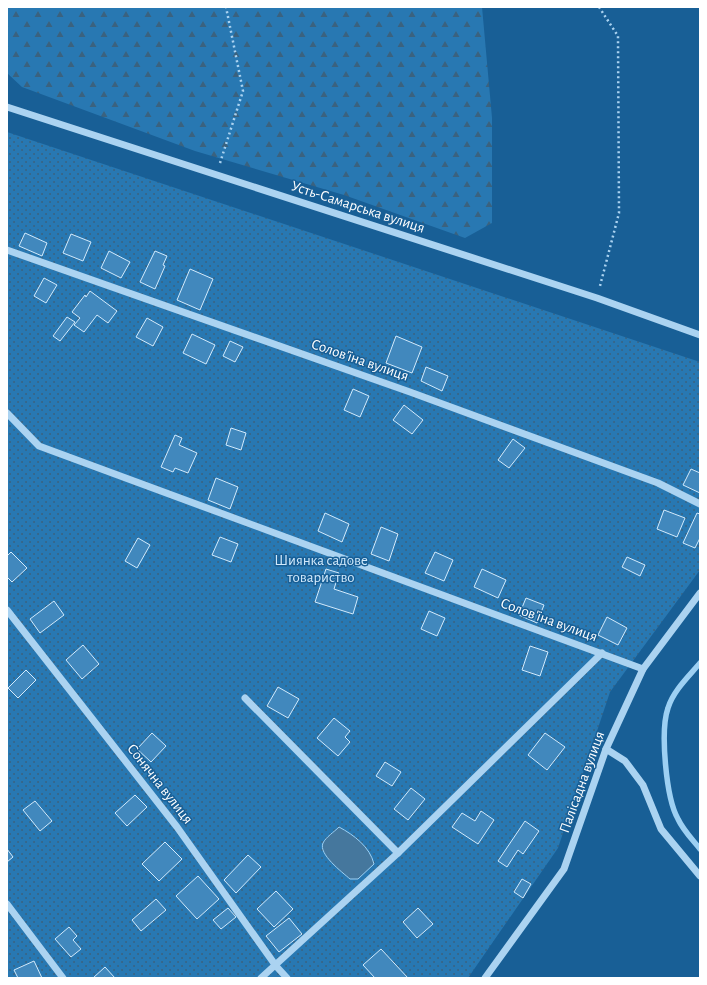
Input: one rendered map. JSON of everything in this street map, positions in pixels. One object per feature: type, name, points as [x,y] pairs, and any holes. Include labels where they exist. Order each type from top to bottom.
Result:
[{"type":"street","name":"Усть-Самарська вулиця","points":[[7,107],[597,298],[700,335]]},
{"type":"street","name":"Солов'їна вулиця","points":[[7,250],[403,389],[658,483],[700,504]]},
{"type":"street","name":"Солов'їна вулиця","points":[[7,413],[38,446],[643,669]]},
{"type":"street","name":"Палісадна вулиця","points":[[485,978],[564,869],[606,749],[643,669],[700,592]]},
{"type":"street","name":"Сонячна вулиця","points":[[7,610],[177,827],[276,966],[287,978]]},
{"type":"street","points":[[261,978],[276,966],[398,853],[602,653]]},
{"type":"street","points":[[245,698],[398,853]]},
{"type":"street","points":[[606,749],[625,761],[643,785],[661,829],[700,876]]},
{"type":"street","points":[[7,904],[63,978]]},
{"type":"path","points":[[217,175],[243,91],[226,7]]},
{"type":"path","points":[[597,298],[619,213],[618,36],[599,7]]},
{"type":"green space","points":[[7,7],[482,7],[492,118],[492,223],[465,238],[344,195],[195,151],[22,87],[7,73]]},
{"type":"green space","name":"Шиянка садове товариство","points":[[7,132],[700,362],[700,570],[610,692],[558,848],[468,978],[7,978]]},
{"type":"shaded area","points":[[339,827],[361,842],[372,858],[374,864],[358,879],[350,879],[327,857],[322,847],[324,841]]},
{"type":"building","points":[[25,233],[47,243],[42,256],[19,246]]},
{"type":"building","points":[[71,234],[91,242],[83,261],[63,253]]},
{"type":"building","points":[[109,251],[130,262],[121,278],[101,268]]},
{"type":"building","points":[[155,251],[167,256],[163,265],[165,266],[155,289],[140,282]]},
{"type":"building","points":[[190,269],[213,279],[200,310],[177,300]]},
{"type":"building","points":[[44,278],[57,285],[46,303],[34,296]]},
{"type":"building","points":[[90,291],[117,311],[108,323],[97,315],[84,332],[74,325],[80,318],[72,312]]},
{"type":"building","points":[[67,317],[75,322],[60,341],[53,336]]},
{"type":"building","points":[[147,318],[163,327],[153,346],[136,337]]},
{"type":"building","points":[[192,334],[215,345],[206,364],[183,353]]},
{"type":"building","points":[[396,336],[422,347],[412,373],[386,363]]},
{"type":"building","points":[[230,341],[243,347],[235,362],[223,356]]},
{"type":"building","points":[[426,367],[448,376],[442,391],[421,381]]},
{"type":"building","points":[[353,389],[369,396],[360,417],[344,410]]},
{"type":"building","points":[[404,405],[423,420],[412,434],[393,420]]},
{"type":"building","points":[[231,428],[246,433],[241,450],[226,445]]},
{"type":"building","points":[[175,435],[182,438],[179,445],[197,453],[188,473],[175,468],[173,472],[161,467]]},
{"type":"building","points":[[513,439],[525,448],[509,468],[498,460]]},
{"type":"building","points":[[691,469],[700,473],[700,493],[683,485]]},
{"type":"building","points":[[216,478],[238,487],[230,509],[208,500]]},
{"type":"building","points":[[664,510],[685,518],[677,537],[657,529]]},
{"type":"building","points":[[325,513],[349,524],[342,542],[318,531]]},
{"type":"building","points":[[697,513],[700,514],[700,538],[695,548],[683,543]]},
{"type":"building","points":[[381,527],[398,534],[389,561],[371,554]]},
{"type":"building","points":[[220,537],[238,544],[231,562],[212,555]]},
{"type":"building","points":[[138,538],[150,545],[137,568],[125,561]]},
{"type":"building","points":[[11,552],[27,568],[12,582],[7,577],[7,556]]},
{"type":"building","points":[[435,552],[453,560],[444,581],[425,573]]},
{"type":"building","points":[[627,557],[645,565],[640,576],[622,567]]},
{"type":"building","points":[[326,569],[339,573],[334,589],[358,597],[353,614],[315,602]]},
{"type":"building","points":[[482,569],[506,580],[498,598],[474,587]]},
{"type":"building","points":[[526,598],[544,605],[537,623],[519,615]]},
{"type":"building","points":[[54,601],[64,615],[40,633],[30,619]]},
{"type":"building","points":[[429,611],[445,618],[437,636],[421,629]]},
{"type":"building","points":[[607,617],[627,628],[618,645],[598,635]]},
{"type":"building","points":[[83,645],[99,664],[82,679],[66,660]]},
{"type":"building","points":[[530,646],[548,652],[540,676],[522,670]]},
{"type":"building","points":[[26,670],[36,680],[18,698],[8,688]]},
{"type":"building","points":[[278,687],[299,699],[288,718],[267,706]]},
{"type":"building","points":[[334,718],[350,731],[345,737],[350,742],[338,756],[317,738]]},
{"type":"building","points":[[152,733],[166,746],[151,762],[137,749]]},
{"type":"building","points":[[545,733],[565,747],[547,770],[528,755]]},
{"type":"building","points":[[385,762],[401,772],[392,786],[376,776]]},
{"type":"building","points":[[411,788],[425,799],[408,820],[394,809]]},
{"type":"building","points":[[135,795],[147,807],[127,826],[115,813]]},
{"type":"building","points":[[35,801],[52,821],[40,831],[23,810]]},
{"type":"building","points":[[481,811],[494,820],[478,844],[452,827],[462,813],[475,821]]},
{"type":"building","points":[[525,821],[539,831],[523,854],[518,850],[507,867],[498,861]]},
{"type":"building","points":[[165,842],[182,859],[159,881],[142,864]]},
{"type":"building","points":[[7,849],[13,857],[7,862]]},
{"type":"building","points":[[248,855],[261,867],[236,893],[224,880]]},
{"type":"building","points":[[198,876],[219,899],[197,919],[176,896]]},
{"type":"building","points":[[522,879],[531,884],[523,898],[514,892]]},
{"type":"building","points":[[276,891],[293,909],[274,927],[257,909]]},
{"type":"building","points":[[156,899],[166,910],[141,931],[132,920]]},
{"type":"building","points":[[228,908],[236,917],[221,929],[213,920]]},
{"type":"building","points":[[418,908],[433,924],[417,938],[403,922]]},
{"type":"building","points":[[289,918],[302,934],[279,952],[266,936]]},
{"type":"building","points":[[69,927],[77,936],[73,940],[81,949],[71,957],[55,939]]},
{"type":"building","points":[[381,949],[408,978],[375,978],[363,965]]},
{"type":"building","points":[[34,961],[42,978],[18,978],[14,970]]},
{"type":"building","points":[[105,967],[115,978],[93,978]]},
{"type":"waterway","points":[[700,663],[682,684],[670,702],[664,732],[667,781],[670,796],[682,827],[700,849]]}]
